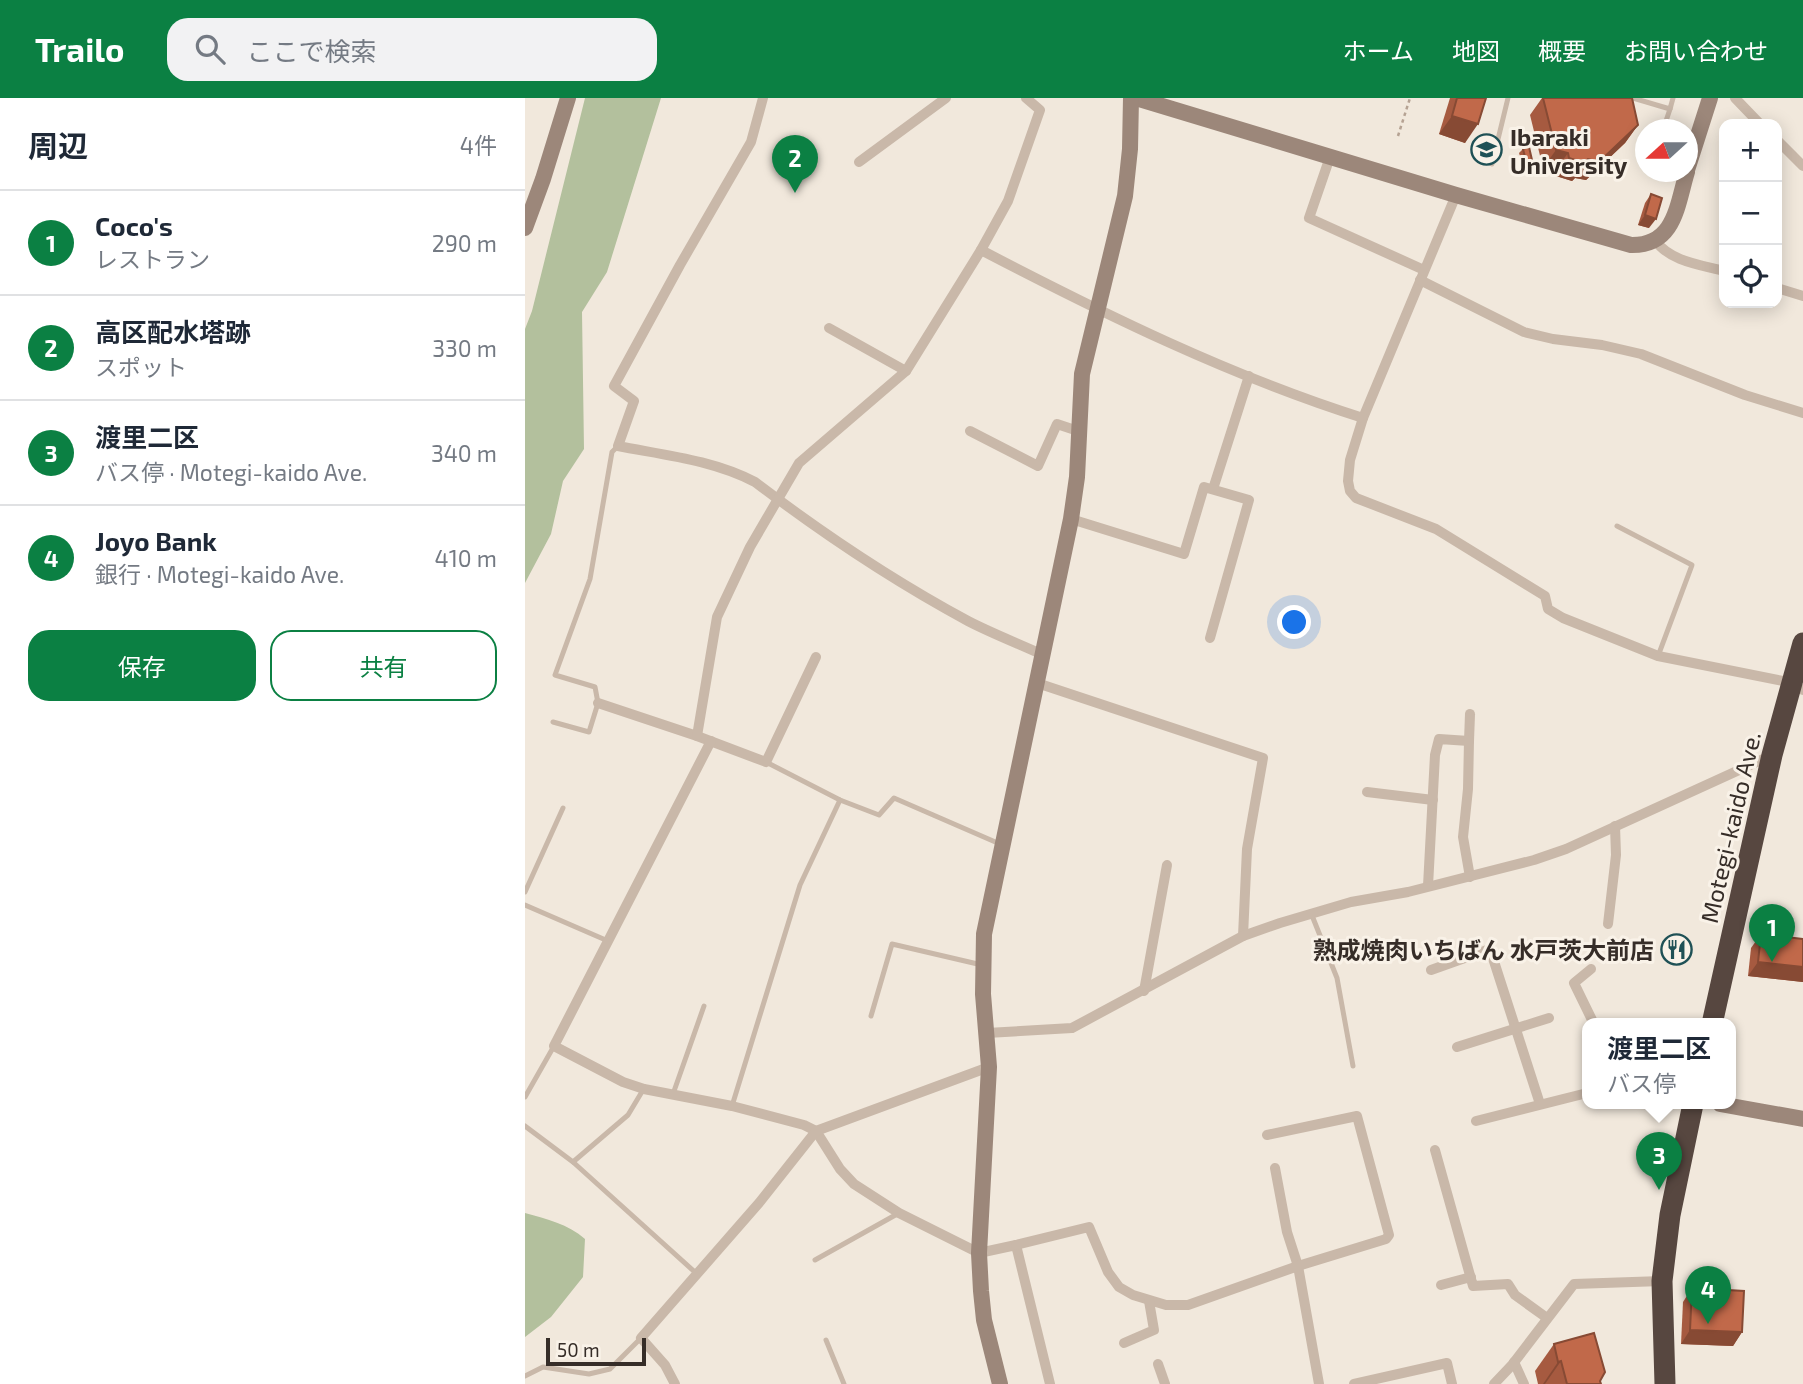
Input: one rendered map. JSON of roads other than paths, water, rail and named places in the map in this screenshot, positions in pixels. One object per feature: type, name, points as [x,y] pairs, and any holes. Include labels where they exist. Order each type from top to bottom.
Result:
[{"type":"highway","name":"Motegi-kaido Ave.","points":[[1712,1018],[1772,755],[1799,691],[1803,643]]},
{"type":"highway","points":[[1665,1384],[1662,1281],[1670,1215],[1692,1109]]},
{"type":"street","points":[[525,228],[568,98]]},
{"type":"street","points":[[763,98],[751,142],[614,386],[634,401],[618,446],[701,462],[740,474],[858,556],[915,591],[970,622],[1041,654]]},
{"type":"street","points":[[859,162],[946,98]]},
{"type":"street","points":[[697,736],[717,617],[750,547],[799,463],[906,370],[981,250],[1008,201],[1035,129],[1040,110],[1026,98]]},
{"type":"street","points":[[1000,1384],[984,1320],[979,1253],[989,1067],[982,965],[984,934],[1071,519],[1077,477],[1082,374],[1125,196],[1130,149],[1131,98]]},
{"type":"street","points":[[1136,98],[1631,245],[1656,241],[1671,224],[1684,182]]},
{"type":"street","points":[[1698,128],[1710,98]]},
{"type":"street","points":[[1735,98],[1756,119]]},
{"type":"street","points":[[1782,145],[1803,166]]},
{"type":"street","points":[[1330,157],[1309,218],[1422,275],[1524,332],[1641,354],[1745,395],[1803,412]]},
{"type":"street","points":[[1456,195],[1363,418],[1350,460],[1350,491],[1356,498],[1436,528],[1545,596],[1548,609],[1563,618],[1658,656],[1783,681],[1799,691]]},
{"type":"street","points":[[1656,241],[1660,248],[1672,255],[1719,269]]},
{"type":"street","points":[[981,250],[1096,310],[1308,401],[1363,418]]},
{"type":"street","points":[[1782,290],[1803,296]]},
{"type":"street","points":[[829,328],[906,370]]},
{"type":"street","points":[[1213,489],[1249,376]]},
{"type":"street","points":[[970,431],[1038,466],[1057,424],[1078,432]]},
{"type":"street","points":[[1071,519],[1184,554],[1204,487],[1249,500],[1210,638]]},
{"type":"street","points":[[598,703],[766,762],[816,657]]},
{"type":"street","points":[[1037,683],[1263,758],[1247,849],[1244,936]]},
{"type":"street","points":[[1469,877],[1463,837],[1468,789],[1470,714]]},
{"type":"street","points":[[1428,887],[1435,755],[1440,739],[1469,741]]},
{"type":"street","points":[[711,741],[554,1046],[623,1082],[644,1089],[732,1106],[804,1125],[816,1131],[840,1170],[855,1184],[899,1213],[979,1253],[1089,1227],[1108,1272],[1119,1287],[1149,1301],[1166,1305],[1188,1305],[1298,1266],[1386,1239],[1389,1235],[1357,1116],[1267,1135]]},
{"type":"street","points":[[987,1033],[1072,1028],[1244,936],[1311,912],[1469,877],[1566,849],[1772,755]]},
{"type":"street","points":[[1367,792],[1433,800]]},
{"type":"street","points":[[1608,924],[1616,855],[1615,826]]},
{"type":"street","points":[[1144,991],[1167,865]]},
{"type":"street","points":[[1431,970],[1490,949],[1540,1104]]},
{"type":"street","points":[[1591,970],[1574,983],[1591,1018]]},
{"type":"street","points":[[1457,1047],[1549,1018]]},
{"type":"street","points":[[675,1384],[665,1364],[641,1338],[759,1203],[816,1131],[989,1067]]},
{"type":"street","points":[[1476,1121],[1582,1094]]},
{"type":"street","points":[[1736,1107],[1803,1119]]},
{"type":"street","points":[[1436,1150],[1473,1286],[1508,1284],[1515,1295],[1547,1318]]},
{"type":"street","points":[[1275,1168],[1287,1232],[1298,1266],[1319,1384]]},
{"type":"street","points":[[1016,1244],[1050,1384]]},
{"type":"street","points":[[1441,1285],[1471,1277]]},
{"type":"street","points":[[1493,1384],[1514,1362],[1574,1284],[1662,1281]]},
{"type":"street","points":[[1124,1343],[1154,1330],[1149,1301]]},
{"type":"street","points":[[1514,1362],[1524,1384]]},
{"type":"street","points":[[1354,1384],[1447,1363],[1452,1384]]},
{"type":"street","points":[[1158,1364],[1165,1384]]},
{"type":"lane","points":[[1492,164],[1508,98]]},
{"type":"lane","points":[[1633,98],[1670,109]]},
{"type":"lane","points":[[1667,119],[1674,98]]},
{"type":"lane","points":[[553,722],[589,732],[598,703],[595,687],[555,675],[590,579],[609,464],[612,452],[618,446]]},
{"type":"lane","points":[[1617,526],[1692,565],[1658,656]]},
{"type":"lane","points":[[766,762],[840,800],[879,815],[894,798],[1002,845]]},
{"type":"lane","points":[[732,1106],[800,886],[840,800]]},
{"type":"lane","points":[[525,892],[563,808]]},
{"type":"lane","points":[[525,905],[608,941]]},
{"type":"lane","points":[[1311,912],[1337,978],[1353,1066]]},
{"type":"lane","points":[[871,1016],[892,944],[982,965]]},
{"type":"lane","points":[[673,1094],[704,1006]]},
{"type":"lane","points":[[525,1097],[554,1046]]},
{"type":"lane","points":[[573,1162],[628,1115],[644,1089]]},
{"type":"lane","points":[[525,1126],[573,1162],[697,1274]]},
{"type":"lane","points":[[815,1260],[899,1213]]},
{"type":"lane","points":[[525,1376],[543,1367],[589,1374],[610,1369],[641,1338]]},
{"type":"lane","points":[[825,1340],[844,1384]]},
{"type":"place","name":"Ibaraki University","points":[[1487,150]]},
{"type":"place","name":"高区配水塔跡","points":[[795,193]]},
{"type":"place","name":"熟成焼肉いちばん 水戸茨大前店","points":[[1677,949]]},
{"type":"place","name":"Coco's","points":[[1772,962]]},
{"type":"place","name":"渡里二区","points":[[1659,1190]]},
{"type":"place","name":"Joyo Bank","points":[[1708,1324]]}]
